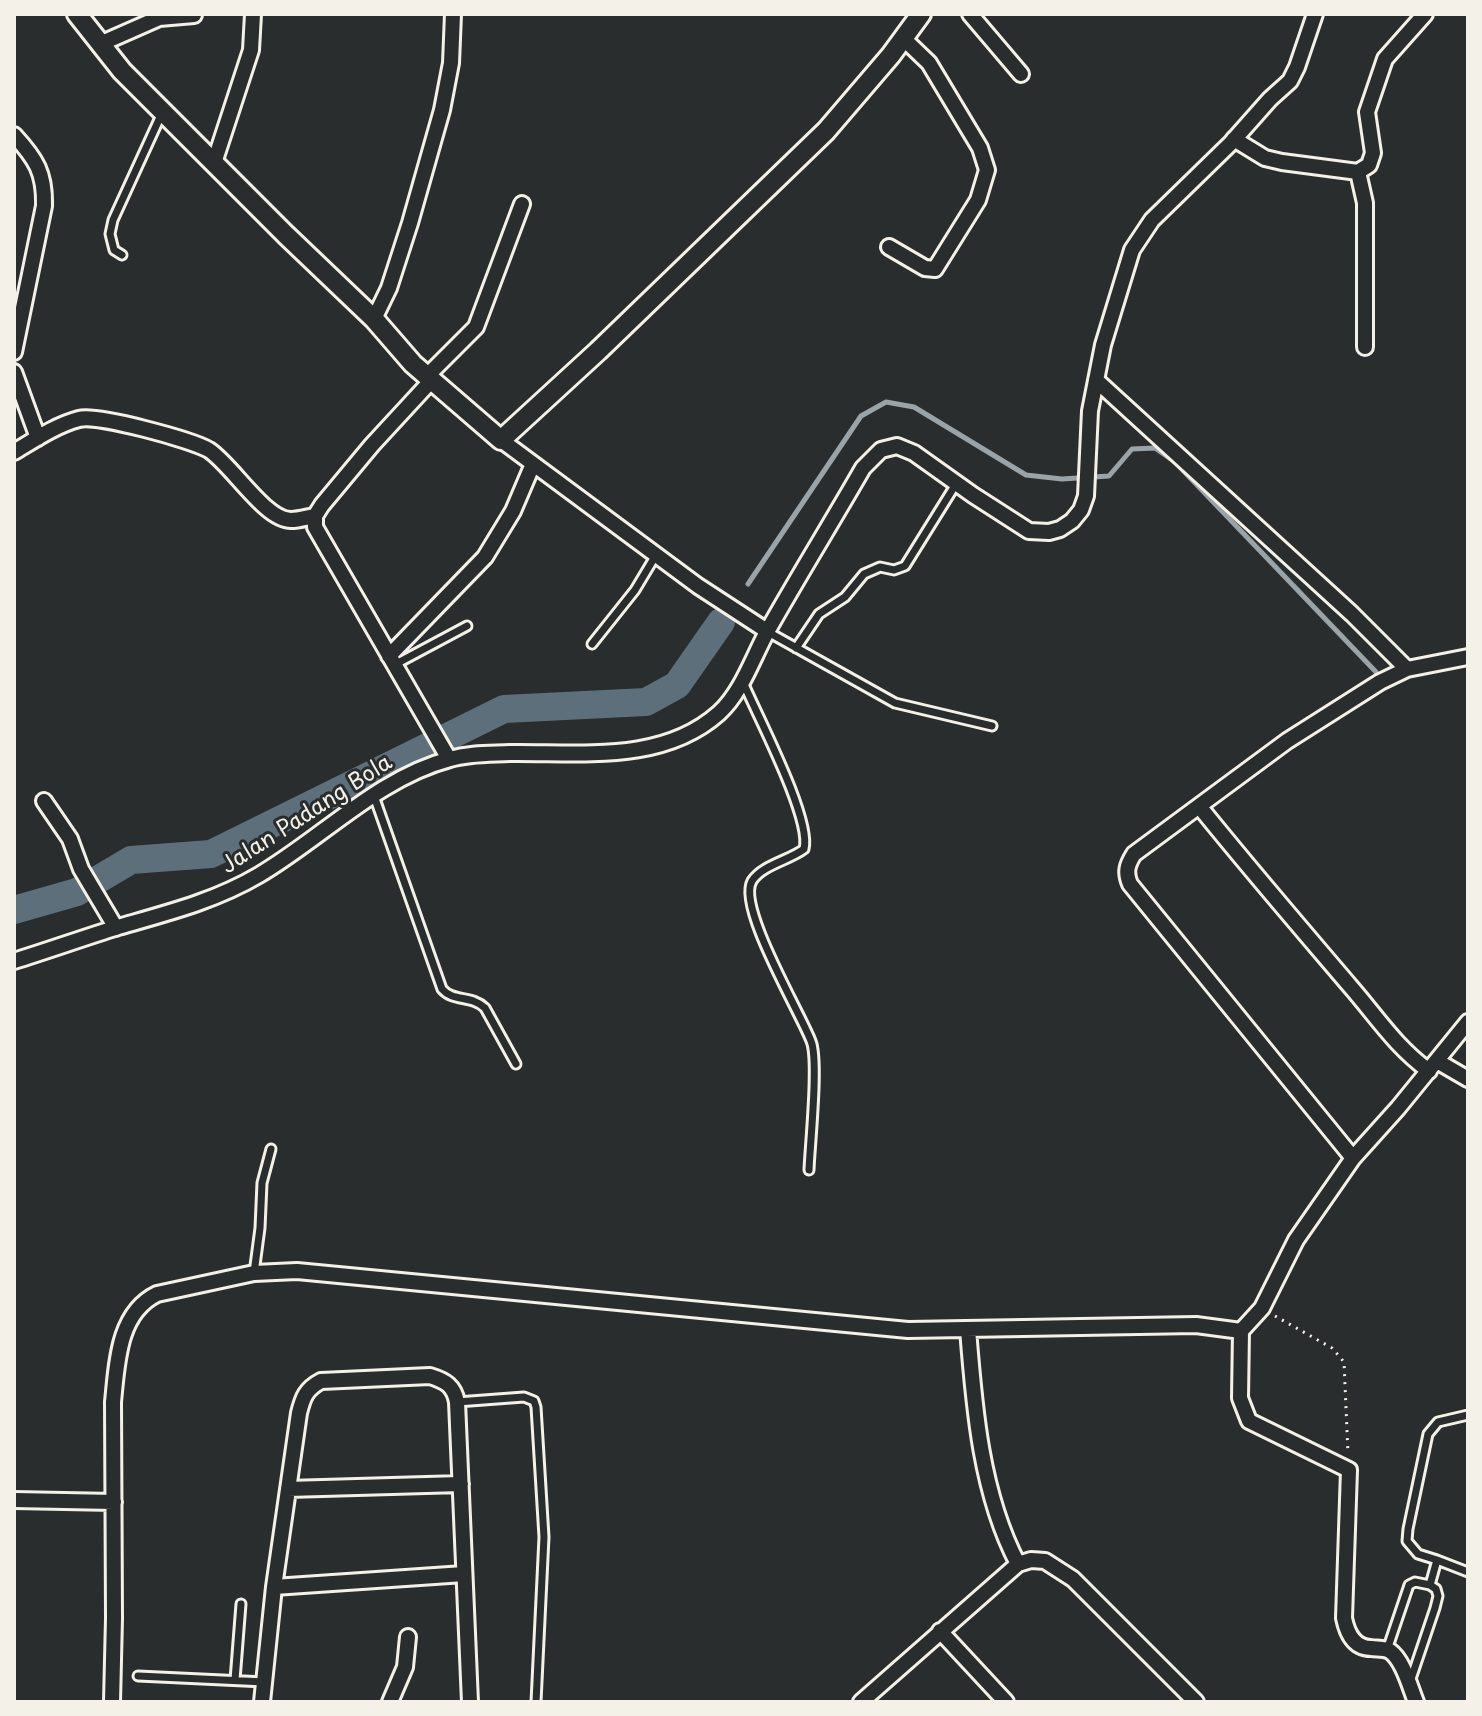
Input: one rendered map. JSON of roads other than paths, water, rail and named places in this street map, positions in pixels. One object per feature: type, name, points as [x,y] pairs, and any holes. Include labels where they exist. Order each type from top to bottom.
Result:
[{"type":"street","points":[[77,14],[122,71],[374,319],[428,379],[533,464],[698,586],[767,631]]},
{"type":"street","points":[[214,163],[251,50],[253,14]]},
{"type":"street","points":[[374,319],[389,288],[442,110],[451,63],[453,14]]},
{"type":"street","points":[[501,440],[826,131],[921,14]]},
{"type":"street","points":[[970,14],[1021,74]]},
{"type":"street","points":[[957,483],[1017,524],[1039,533],[1060,529],[1081,510],[1086,496],[1087,435],[1096,380],[1111,314],[1132,250],[1152,220],[1293,75],[1315,14]]},
{"type":"street","points":[[1234,139],[1265,158],[1358,172],[1369,165],[1373,153],[1367,112],[1385,59],[1425,14]]},
{"type":"street","points":[[100,44],[159,18],[194,15]]},
{"type":"street","points":[[889,247],[925,268],[935,269],[978,200],[987,170],[980,148],[929,63],[903,38]]},
{"type":"street","points":[[14,135],[35,161],[44,186],[44,206],[14,352]]},
{"type":"street","points":[[1358,172],[1365,203],[1365,347]]},
{"type":"street","points":[[449,759],[319,537],[315,516],[428,379],[476,327],[522,204]]},
{"type":"street","points":[[1096,380],[1352,614],[1407,669]]},
{"type":"street","points":[[15,383],[38,438]]},
{"type":"street","points":[[14,452],[38,438],[87,418],[199,445],[216,456],[277,516],[292,520],[315,516]]},
{"type":"street","name":"Jalan Padang Bola","points":[[14,961],[227,892],[260,874],[374,796],[413,773],[449,759],[476,754],[614,753],[661,744],[696,730],[731,699],[767,631],[863,468],[881,450],[897,446],[914,453],[957,483]]},
{"type":"street","points":[[392,660],[485,557],[513,511],[533,464]]},
{"type":"street","points":[[1353,1158],[1130,884],[1126,874],[1134,854],[1287,741],[1390,676],[1407,669],[1468,657]]},
{"type":"street","points":[[44,801],[73,844],[81,869],[116,928]]},
{"type":"street","points":[[1199,806],[1372,1011],[1395,1044],[1433,1066],[1468,1079]]},
{"type":"street","points":[[1416,1702],[1391,1652],[1366,1648],[1354,1642],[1347,1632],[1344,1618],[1349,1470],[1249,1421],[1240,1398],[1241,1331],[1262,1308],[1296,1240],[1353,1158],[1468,1022]]},
{"type":"street","points":[[112,1702],[113,1402],[128,1322],[143,1301],[157,1294],[254,1273],[297,1271],[374,1276],[908,1330],[1196,1325],[1241,1331]]},
{"type":"street","points":[[968,1329],[973,1396],[986,1466],[999,1524],[1018,1564]]},
{"type":"street","points":[[262,1702],[274,1587],[303,1396],[310,1387],[321,1381],[430,1376],[453,1387],[457,1402],[470,1702]]},
{"type":"street","points":[[288,1489],[461,1484]]},
{"type":"street","points":[[14,1500],[114,1502]]},
{"type":"street","points":[[861,1702],[1018,1564],[1031,1560],[1045,1561],[1073,1579],[1196,1702]]},
{"type":"street","points":[[274,1587],[464,1574]]},
{"type":"street","points":[[940,1631],[1006,1702]]},
{"type":"street","points":[[390,1702],[408,1655],[408,1637]]},
{"type":"lane","points":[[122,255],[114,250],[110,234],[113,220],[163,111]]},
{"type":"lane","points":[[796,648],[819,614],[845,597],[864,574],[880,567],[894,570],[905,566],[957,483]]},
{"type":"lane","points":[[592,644],[635,590],[656,555]]},
{"type":"lane","points":[[392,660],[467,626]]},
{"type":"lane","points":[[767,631],[895,703],[992,726]]},
{"type":"lane","points":[[742,680],[793,797],[806,835],[804,849],[759,874],[752,881],[749,895],[755,918],[814,1048],[809,1170]]},
{"type":"lane","points":[[374,796],[442,989],[450,997],[479,1002],[485,1008],[516,1064]]},
{"type":"lane","points":[[254,1273],[262,1183],[271,1149]]},
{"type":"lane","points":[[457,1402],[524,1397],[534,1401],[536,1407],[544,1537],[536,1702]]},
{"type":"lane","points":[[1468,1415],[1438,1422],[1428,1434],[1407,1541],[1418,1554],[1468,1572]]},
{"type":"lane","points":[[1430,1585],[1437,1560]]},
{"type":"lane","points":[[1387,1650],[1409,1585],[1415,1582],[1436,1589],[1438,1596],[1409,1685]]},
{"type":"lane","points":[[235,1680],[241,1604]]},
{"type":"lane","points":[[138,1676],[265,1682]]},
{"type":"waterway","points":[[748,584],[861,416],[886,402],[914,407],[1026,475],[1062,479],[1109,476],[1132,449],[1155,448],[1175,462],[1376,672]]},
{"type":"waterway","points":[[14,910],[77,892],[131,860],[211,854],[504,709],[646,702],[677,685],[721,622]]}]
